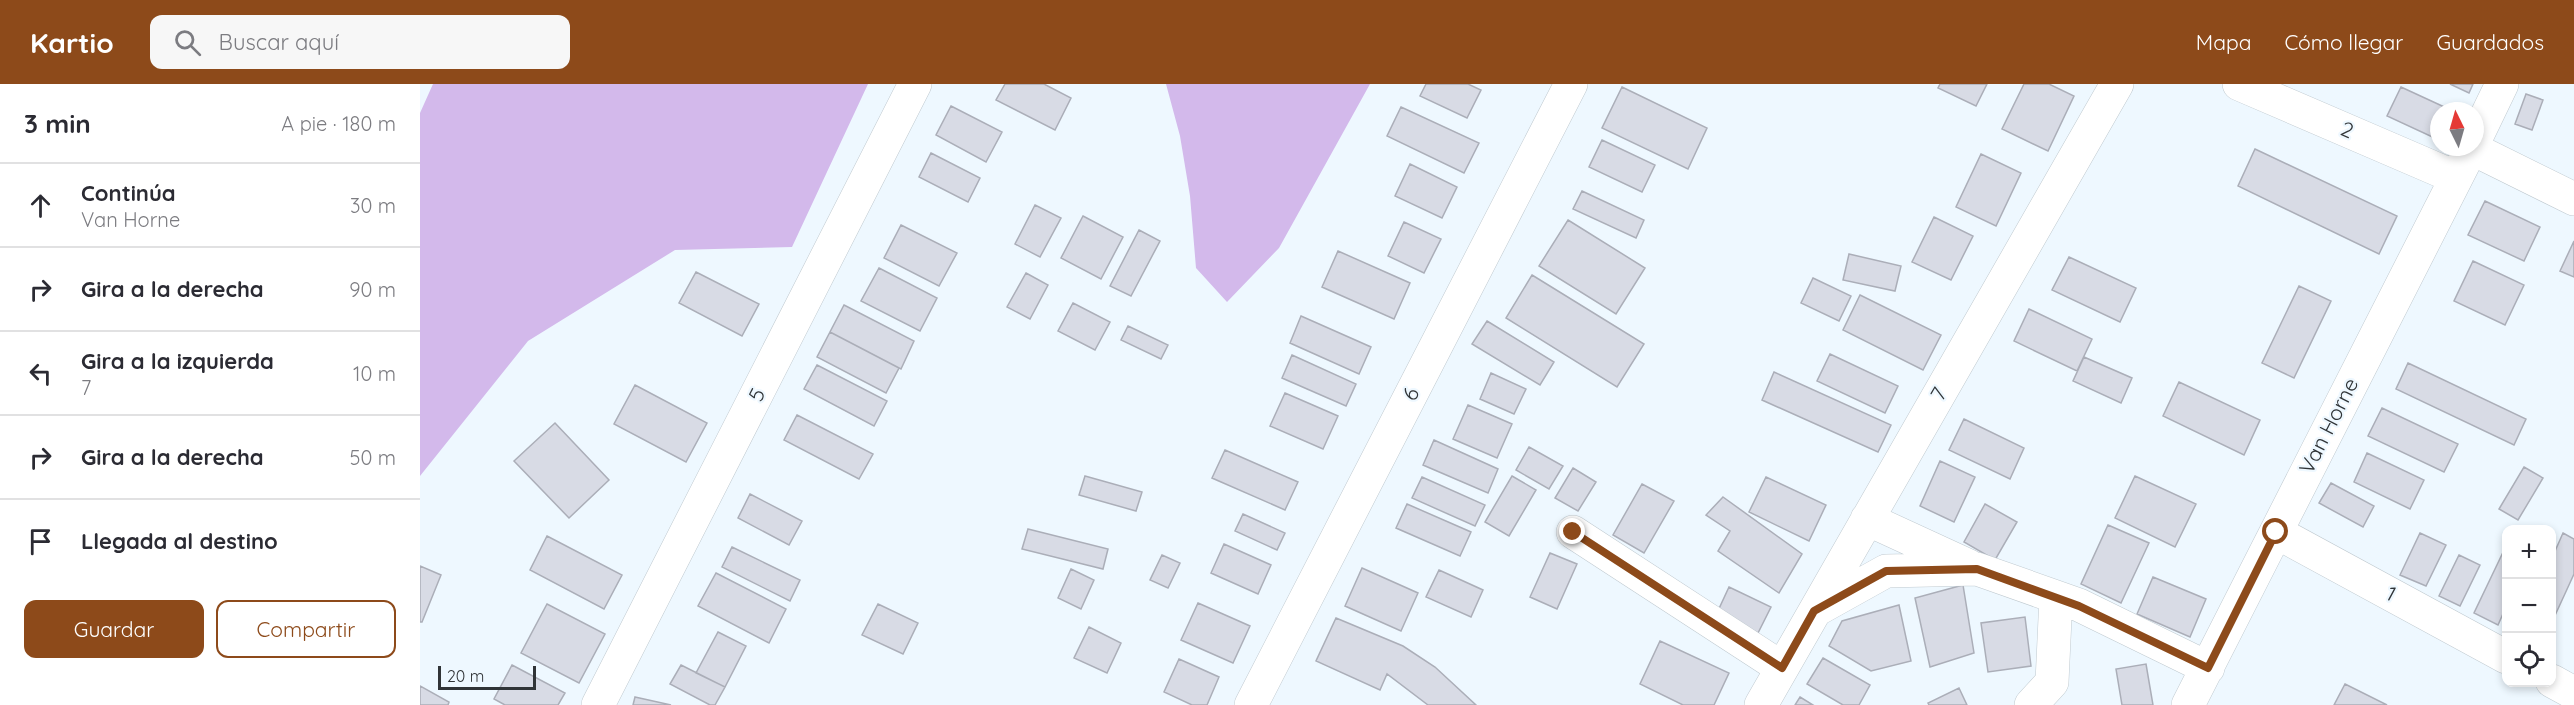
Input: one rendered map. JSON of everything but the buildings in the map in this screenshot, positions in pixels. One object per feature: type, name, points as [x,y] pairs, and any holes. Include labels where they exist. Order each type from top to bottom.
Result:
[{"type":"street","name":"5","points":[[598,705],[915,84]]},
{"type":"street","name":"6","points":[[1251,705],[1571,84]]},
{"type":"street","name":"7","points":[[1761,705],[2117,84]]},
{"type":"street","name":"2","points":[[2239,84],[2455,177]]},
{"type":"street","name":"Van Horne","points":[[2484,121],[2502,84]]},
{"type":"street","points":[[2484,151],[2574,199]]},
{"type":"street","name":"Van Horne","points":[[2188,705],[2466,156]]},
{"type":"street","points":[[1867,519],[1977,569],[2079,606],[2208,668]]},
{"type":"street","points":[[1573,532],[1782,668]]},
{"type":"street","name":"1","points":[[2276,532],[2502,655]]},
{"type":"street","points":[[1814,611],[1886,571],[1977,569]]},
{"type":"street","points":[[2031,705],[2052,682],[2056,597]]},
{"type":"street","points":[[2556,683],[2574,693]]},
{"type":"shaded area","points":[[433,84],[868,84],[792,247],[675,250],[528,341],[420,476],[420,113]]},
{"type":"shaded area","points":[[1166,84],[1370,84],[1279,248],[1227,302],[1196,268],[1190,196],[1180,136]]},
{"type":"route","points":[[1573,532],[1782,668],[1814,611],[1886,571],[1977,569],[2079,606],[2208,668],[2276,532]]}]
